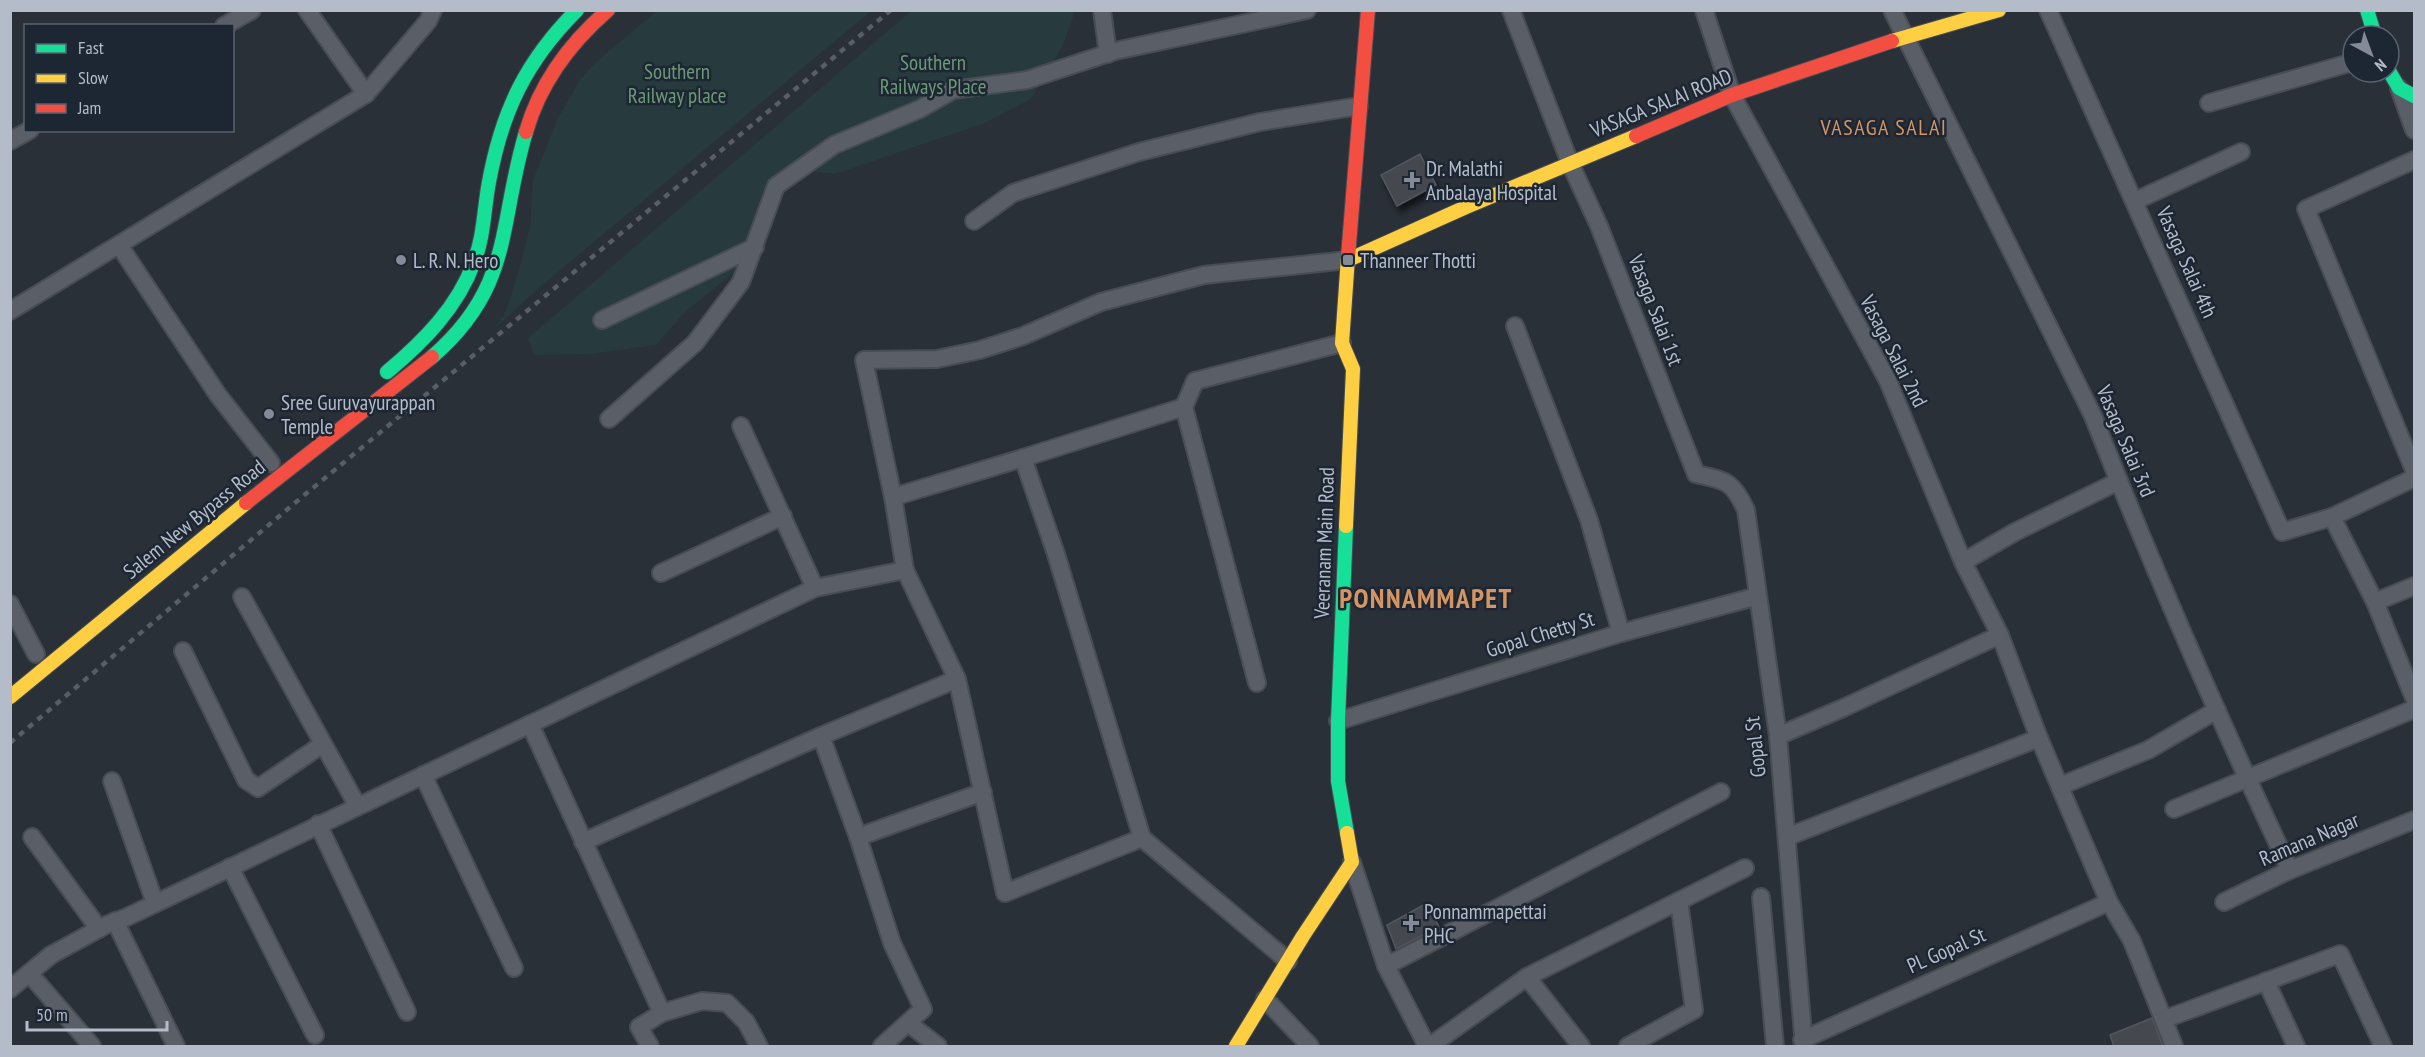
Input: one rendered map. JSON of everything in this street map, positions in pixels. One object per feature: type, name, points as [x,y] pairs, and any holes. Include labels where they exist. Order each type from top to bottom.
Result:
[{"type":"main road","points":[[379,379],[405,358],[429,333],[462,288],[475,261],[494,151],[518,85],[534,57],[555,30],[577,10]]},
{"type":"main road","name":"Salem New Bypass Road","points":[[10,697],[280,476],[429,360],[470,319],[485,296],[504,247],[520,149],[532,110],[560,59],[581,34],[608,10]]},
{"type":"main road","name":"Veeranam Main Road","points":[[1352,862],[1338,781],[1338,721],[1353,369],[1342,343],[1368,10]]},
{"type":"main road","name":"VASAGA SALAI ROAD","points":[[1348,260],[1732,95],[1905,37],[1999,10]]},
{"type":"main road","points":[[2397,84],[2399,88],[2415,96]]},
{"type":"main road","points":[[1236,1047],[1352,862]]},
{"type":"street","points":[[228,24],[252,10]]},
{"type":"street","points":[[308,10],[366,94]]},
{"type":"street","points":[[10,311],[366,94],[428,21],[433,10]]},
{"type":"street","points":[[1102,10],[1108,54]]},
{"type":"street","points":[[609,419],[695,343],[741,282],[776,186],[834,145],[920,109],[954,90],[1027,80],[1108,54],[1307,10]]},
{"type":"street","name":"Vasaga Salai 1st","points":[[1511,10],[1570,163],[1599,226],[1696,474]]},
{"type":"street","name":"Vasaga Salai 2nd","points":[[1704,10],[1732,95],[1888,381],[1963,562],[2000,635],[2039,738],[2109,902],[2133,941],[2174,1047]]},
{"type":"street","name":"Vasaga Salai 3rd","points":[[1892,10],[2093,416],[2118,481],[2217,710],[2290,870]]},
{"type":"street","name":"Vasaga Salai 4th","points":[[2048,10],[2282,532],[2332,517]]},
{"type":"street","points":[[2209,103],[2341,65]]},
{"type":"street","points":[[2399,88],[2415,130]]},
{"type":"street","points":[[974,221],[1013,193],[1139,152],[1260,122],[1359,106]]},
{"type":"street","points":[[10,141],[26,132]]},
{"type":"street","points":[[2135,201],[2241,152]]},
{"type":"street","points":[[2415,160],[2306,209],[2415,470]]},
{"type":"street","points":[[119,245],[218,395],[271,463]]},
{"type":"street","points":[[602,321],[755,247]]},
{"type":"street","points":[[1142,838],[1005,893],[957,679],[905,570],[893,497],[864,360],[912,357],[937,359],[980,350],[1023,336],[1101,302],[1204,275],[1348,260]]},
{"type":"street","points":[[1515,326],[1589,520],[1621,633]]},
{"type":"street","points":[[1257,683],[1184,407],[1195,381],[1342,343]]},
{"type":"street","points":[[893,497],[1184,407]]},
{"type":"street","points":[[741,426],[815,588]]},
{"type":"street","points":[[1023,458],[1056,554],[1142,838],[1288,961]]},
{"type":"street","name":"Gopal St","points":[[1696,474],[1725,480],[1738,493],[1746,510],[1778,736],[1803,1043]]},
{"type":"street","points":[[2415,478],[2332,517],[2375,602],[2415,698]]},
{"type":"street","points":[[1963,562],[2015,532],[2118,481]]},
{"type":"street","points":[[661,573],[783,516]]},
{"type":"street","points":[[10,989],[51,955],[115,921],[815,588],[905,570]]},
{"type":"street","points":[[2375,602],[2415,586]]},
{"type":"street","name":"Gopal Chetty St","points":[[1338,721],[1621,633],[1758,596]]},
{"type":"street","points":[[242,597],[357,806]]},
{"type":"street","points":[[10,604],[36,654]]},
{"type":"street","points":[[1778,736],[2000,635]]},
{"type":"street","points":[[183,651],[246,780],[258,788],[323,744]]},
{"type":"street","points":[[583,842],[821,736],[957,679]]},
{"type":"street","points":[[2174,809],[2415,709]]},
{"type":"street","points":[[2060,786],[2148,750],[2217,710]]},
{"type":"street","points":[[530,724],[662,1013]]},
{"type":"street","points":[[821,736],[858,837],[892,943],[923,1009],[882,1047]]},
{"type":"street","points":[[1787,837],[2039,738]]},
{"type":"street","points":[[423,775],[514,968]]},
{"type":"street","points":[[112,781],[155,903]]},
{"type":"street","points":[[858,837],[983,792]]},
{"type":"street","points":[[1386,966],[1721,792]]},
{"type":"street","name":"Ramana Nagar","points":[[2224,902],[2290,870],[2414,820]]},
{"type":"street","points":[[318,824],[407,1012]]},
{"type":"street","points":[[32,837],[99,929]]},
{"type":"street","points":[[1352,862],[1386,966],[1429,1047],[1527,977],[1745,868]]},
{"type":"street","points":[[230,867],[315,1035]]},
{"type":"street","points":[[1761,897],[1775,1047]]},
{"type":"street","points":[[1628,1047],[1694,1010],[1679,901]]},
{"type":"street","name":"PL Gopal St","points":[[1803,1043],[2109,902]]},
{"type":"street","points":[[115,921],[176,1047]]},
{"type":"street","points":[[2165,1019],[2340,954],[2383,1047]]},
{"type":"street","points":[[29,973],[92,1047]]},
{"type":"street","points":[[1527,977],[1581,1047]]},
{"type":"street","points":[[2266,981],[2296,1047]]},
{"type":"street","points":[[1265,999],[1310,1047]]},
{"type":"street","points":[[650,1047],[639,1027],[662,1013],[702,1001],[727,1003],[747,1022],[759,1047]]},
{"type":"street","points":[[908,1023],[938,1047]]},
{"type":"green space","name":"Southern Railway place","points":[[658,10],[871,11],[540,287],[492,331],[505,314],[518,274],[530,227],[533,180],[558,118],[580,80],[597,61]]},
{"type":"green space","name":"Southern Railways Place","points":[[911,11],[1075,11],[1063,45],[1031,99],[982,124],[835,174],[789,169],[752,228],[732,274],[685,312],[656,345],[589,354],[534,355],[528,338]]},
{"type":"building","points":[[1420,154],[1436,185],[1397,206],[1381,175]]},
{"type":"building","points":[[1427,903],[1439,927],[1396,949],[1387,925]]},
{"type":"building","points":[[2152,1018],[2163,1047],[2114,1047],[2110,1035]]},
{"type":"railway","points":[[10,743],[302,497],[891,10]]},
{"type":"traffic: fast","points":[[387,372],[426,336],[459,294],[480,243],[494,156],[509,110],[530,68],[559,29],[577,10]]},
{"type":"traffic: fast","points":[[2367,10],[2371,24]]},
{"type":"traffic: fast","points":[[2397,84],[2399,88],[2414,96]]},
{"type":"traffic: fast","points":[[432,357],[458,331],[477,305],[490,279],[506,225],[517,165],[526,132]]},
{"type":"traffic: fast","points":[[1346,526],[1338,721],[1338,781],[1347,833]]},
{"type":"traffic: slow","points":[[1892,41],[1999,10]]},
{"type":"traffic: slow","points":[[1348,260],[1466,207],[1636,136]]},
{"type":"traffic: slow","points":[[1346,526],[1353,369],[1342,343],[1348,257]]},
{"type":"traffic: slow","points":[[10,697],[246,503]]},
{"type":"traffic: slow","points":[[1236,1046],[1303,936],[1352,862],[1347,833]]},
{"type":"traffic: jam","points":[[526,132],[539,97],[558,65],[581,36],[608,10]]},
{"type":"traffic: jam","points":[[1348,257],[1368,10]]},
{"type":"traffic: jam","points":[[1636,136],[1732,95],[1892,41]]},
{"type":"traffic: jam","points":[[246,503],[432,357]]},
{"type":"place","name":"Dr. Malathi Anbalaya Hospital","points":[[1412,180]]},
{"type":"place","name":"L. R. N. Hero","points":[[401,260]]},
{"type":"place","name":"Thanneer Thotti","points":[[1348,260]]},
{"type":"place","name":"Sree Guruvayurappan Temple","points":[[269,414]]},
{"type":"place","name":"Ponnammapettai PHC","points":[[1411,923]]},
{"type":"district","name":"VASAGA SALAI","points":[[1884,127]]},
{"type":"district","name":"PONNAMMAPET","points":[[1426,598]]}]
